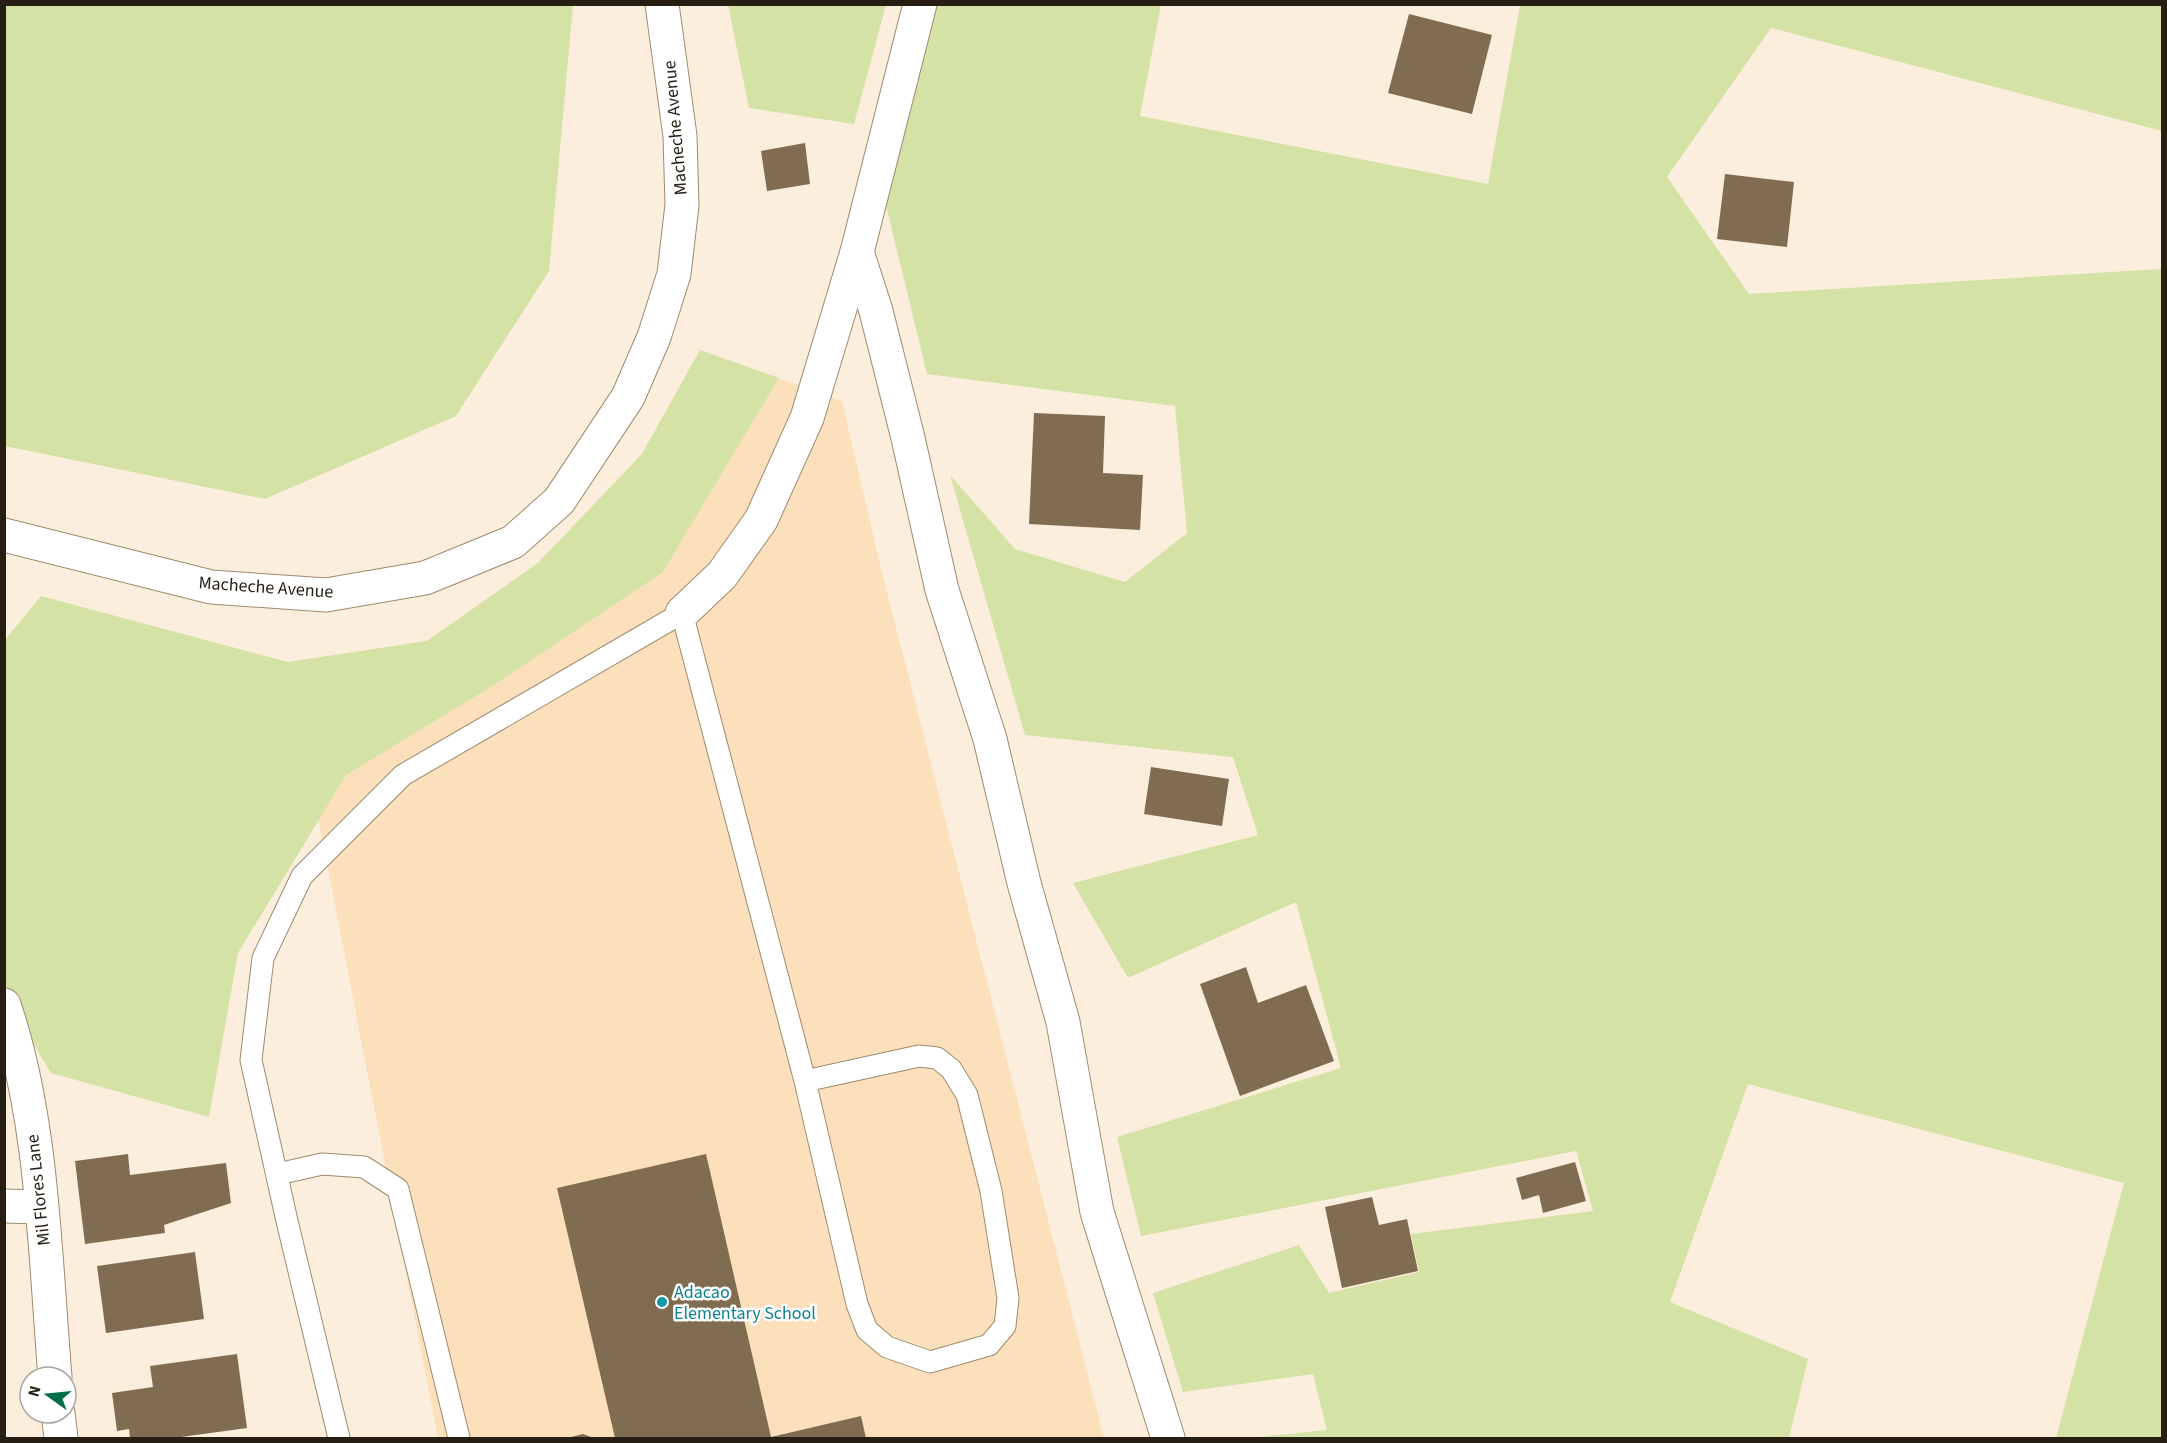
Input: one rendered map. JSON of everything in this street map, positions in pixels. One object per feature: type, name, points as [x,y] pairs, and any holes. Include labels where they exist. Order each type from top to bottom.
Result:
[{"type":"street","name":"Macheche Avenue","points":[[4,535],[211,587],[326,595],[425,578],[513,542],[559,501],[628,397],[654,337],[674,274],[682,205],[680,136],[662,4]]},
{"type":"street","points":[[682,613],[722,575],[760,520],[807,418],[857,252],[920,4]]},
{"type":"street","points":[[857,252],[876,311],[906,426],[942,590],[990,739],[1024,884],[1063,1022],[1097,1212],[1168,1438]]},
{"type":"street","name":"Mil Flores Lane","points":[[4,1005],[13,1029],[27,1102],[40,1207],[54,1365]]},
{"type":"street","points":[[4,1206],[40,1207]]},
{"type":"lane","points":[[339,1438],[286,1221],[278,1174],[251,1060],[263,958],[302,876],[403,775],[682,613],[805,1081],[857,1304],[867,1330],[887,1347],[930,1362],[989,1344],[1005,1326],[1008,1298],[991,1191],[970,1105],[967,1095],[951,1069],[936,1058],[920,1056],[805,1081]]},
{"type":"lane","points":[[278,1174],[322,1164],[364,1167],[398,1188],[459,1438]]},
{"type":"shaded area","points":[[700,350],[842,401],[881,569],[1104,1438],[438,1438],[288,662],[427,641],[538,563],[642,454]]},
{"type":"green space","points":[[4,5],[573,5],[549,271],[456,416],[265,499],[5,446]]},
{"type":"green space","points":[[728,5],[886,5],[854,124],[749,108]]},
{"type":"green space","points":[[933,5],[1161,5],[1140,116],[1488,184],[1520,5],[2162,5],[2162,131],[1771,28],[1667,177],[1749,294],[2162,269],[2162,1438],[2056,1438],[2124,1183],[1748,1084],[1670,1302],[1808,1359],[1789,1438],[1248,1438],[1327,1430],[1313,1374],[1183,1392],[1153,1293],[1299,1245],[1329,1293],[1419,1272],[1411,1234],[1593,1211],[1576,1151],[1141,1236],[1117,1137],[1341,1068],[1296,902],[1128,978],[1073,883],[1258,835],[1233,757],[1025,735],[950,475],[1015,549],[1125,582],[1187,533],[1175,406],[927,374],[881,185]]},
{"type":"green space","points":[[700,350],[779,378],[663,572],[494,685],[346,775],[238,953],[209,1117],[51,1073],[5,998],[5,640],[41,596],[288,662],[427,641],[538,563],[642,454]]},
{"type":"building","points":[[1409,14],[1492,35],[1472,114],[1388,93]]},
{"type":"building","points":[[805,143],[810,184],[767,191],[761,151]]},
{"type":"building","points":[[1725,174],[1794,182],[1787,247],[1717,239]]},
{"type":"building","points":[[1034,413],[1105,416],[1103,473],[1143,475],[1140,530],[1029,524]]},
{"type":"building","points":[[1151,767],[1229,779],[1222,826],[1144,814]]},
{"type":"building","points":[[1246,967],[1258,1003],[1306,985],[1334,1061],[1240,1096],[1200,984]]},
{"type":"building","points":[[128,1154],[130,1175],[226,1163],[231,1203],[164,1225],[165,1233],[85,1244],[75,1161]]},
{"type":"building","name":"Adacao Elementary School","points":[[706,1154],[771,1437],[861,1416],[866,1438],[615,1438],[557,1188]]},
{"type":"building","points":[[1575,1162],[1586,1201],[1543,1213],[1539,1195],[1522,1200],[1516,1178]]},
{"type":"building","points":[[1372,1197],[1379,1225],[1407,1219],[1418,1271],[1342,1288],[1325,1207]]},
{"type":"building","points":[[195,1252],[204,1319],[106,1333],[97,1266]]},
{"type":"building","points":[[237,1354],[247,1428],[174,1438],[130,1438],[129,1429],[117,1431],[112,1393],[153,1387],[150,1366]]},
{"type":"building","points":[[583,1434],[594,1438],[567,1438]]},
{"type":"place","name":"Adacao Elementary School","points":[[662,1302]]}]
